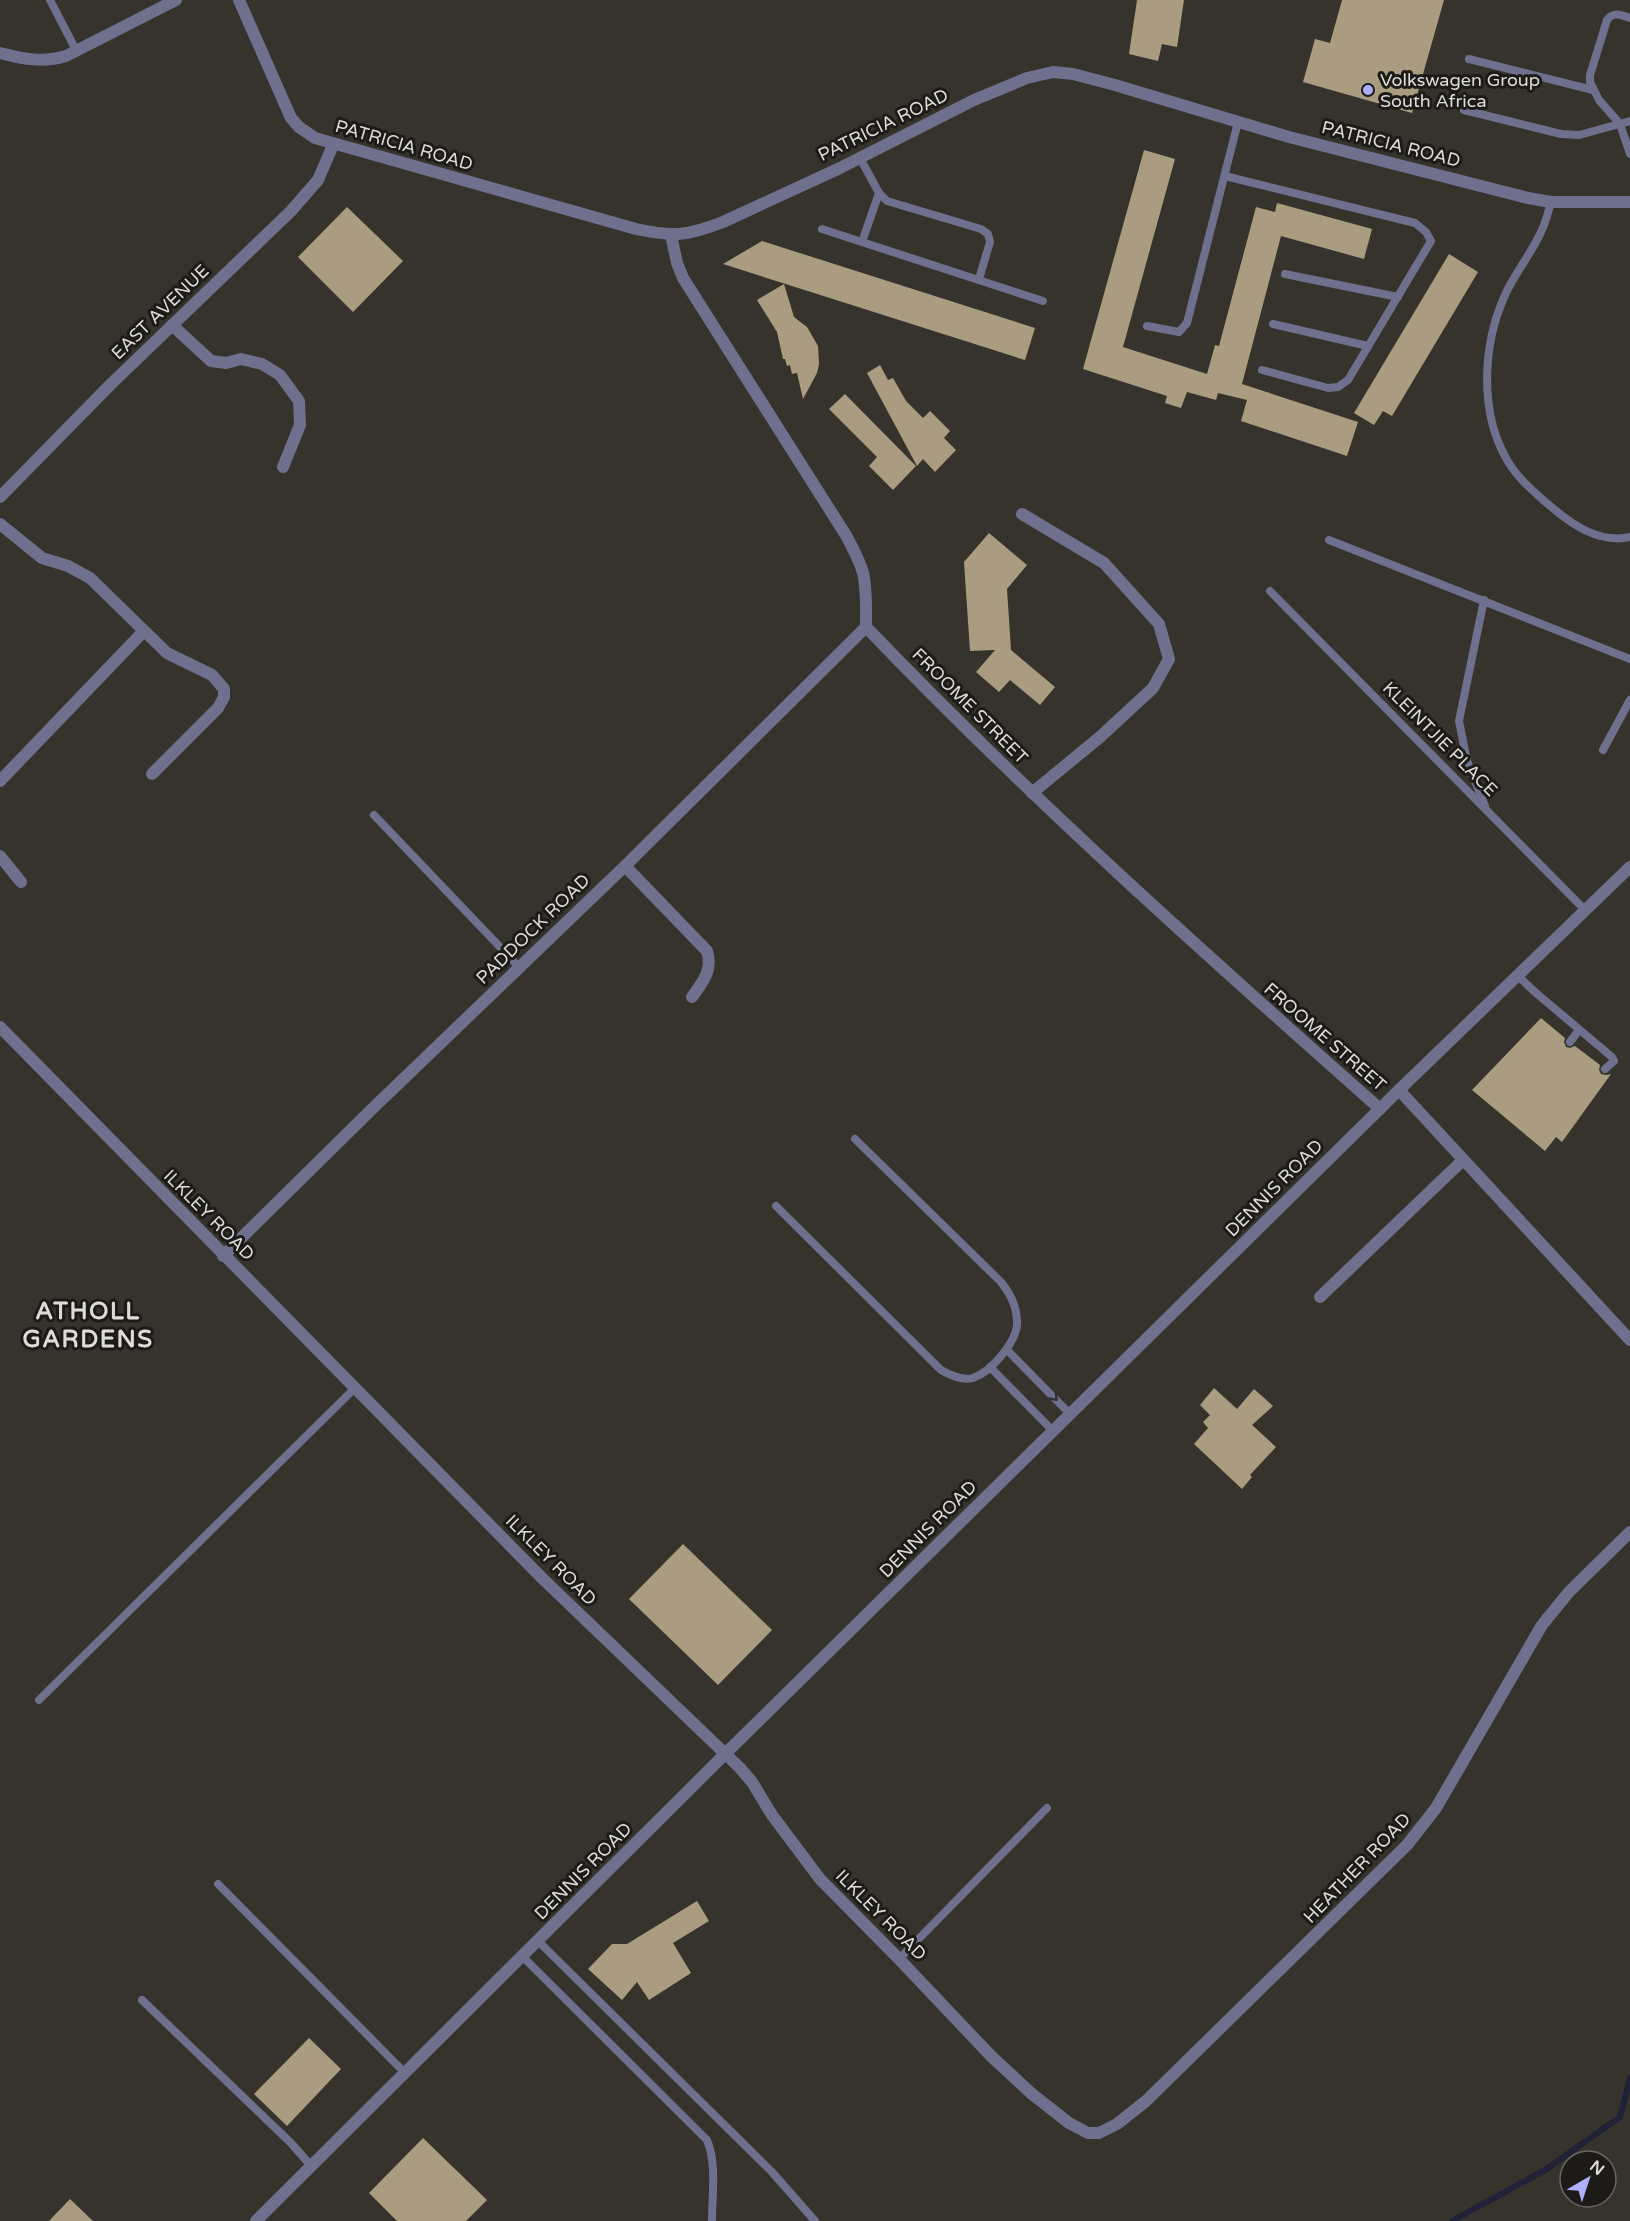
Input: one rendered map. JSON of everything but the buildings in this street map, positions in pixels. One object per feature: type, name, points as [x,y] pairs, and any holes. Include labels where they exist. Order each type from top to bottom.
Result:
[{"type":"street","points":[[0,53],[38,61],[77,52],[176,0]]},
{"type":"street","name":"PATRICIA ROAD","points":[[238,0],[291,118],[315,138],[333,145],[636,229],[671,235],[697,231],[723,222],[860,158],[974,100],[1037,74],[1053,72],[1073,74],[1238,122],[1504,192],[1551,202],[1630,202]]},
{"type":"street","name":"EAST AVENUE","points":[[0,497],[110,385],[309,191],[318,180],[333,145]]},
{"type":"street","points":[[671,235],[677,263],[688,287],[847,537],[857,557],[865,586],[866,627]]},
{"type":"street","points":[[172,325],[211,361],[226,363],[241,359],[262,364],[280,375],[300,401],[300,424],[283,466]]},
{"type":"street","points":[[1022,514],[1104,563],[1159,624],[1169,659],[1153,688],[1100,737],[1032,793]]},
{"type":"street","points":[[0,525],[42,558],[68,566],[90,578],[167,653],[212,675],[224,688],[224,697],[218,708],[152,774]]},
{"type":"street","name":"FROOME STREET","points":[[866,627],[1032,793],[1184,935],[1380,1109]]},
{"type":"street","name":"PADDOCK ROAD","points":[[223,1256],[625,866],[866,627]]},
{"type":"street","points":[[0,781],[143,632]]},
{"type":"street","points":[[0,856],[21,882]]},
{"type":"street","points":[[625,866],[707,951],[709,970],[692,997]]},
{"type":"street","name":"DENNIS ROAD","points":[[256,2221],[1398,1090],[1630,867]]},
{"type":"street","name":"ILKLEY ROAD","points":[[0,1027],[223,1256],[356,1387],[543,1578],[725,1754],[752,1782],[772,1815],[820,1879],[991,2056],[1026,2089],[1070,2123]]},
{"type":"street","name":"FROOME STREET","points":[[1398,1090],[1630,1341]]},
{"type":"street","points":[[1320,1297],[1463,1160]]},
{"type":"street","name":"HEATHER ROAD","points":[[1070,2123],[1088,2133],[1099,2133],[1131,2114],[1407,1845],[1436,1808],[1542,1625],[1569,1592],[1630,1532]]},
{"type":"lane","points":[[50,0],[77,52]]},
{"type":"lane","points":[[1630,18],[1616,13],[1610,15],[1606,20],[1590,75],[1593,90],[1620,124],[1630,154]]},
{"type":"lane","points":[[1469,59],[1593,90]]},
{"type":"lane","points":[[1464,110],[1561,134],[1579,135],[1630,121]]},
{"type":"lane","points":[[1147,326],[1179,332],[1187,323],[1238,122]]},
{"type":"lane","points":[[860,158],[879,193],[887,201],[981,229],[988,234],[990,242],[979,279]]},
{"type":"lane","points":[[1225,176],[1415,224],[1426,232],[1431,241],[1348,380],[1338,387],[1328,388],[1262,370]]},
{"type":"lane","points":[[862,242],[879,193]]},
{"type":"lane","points":[[1551,202],[1542,230],[1506,294],[1495,321],[1488,349],[1487,378],[1494,424],[1506,458],[1529,488],[1559,514],[1590,533],[1610,539],[1630,537]]},
{"type":"lane","points":[[822,229],[1043,301]]},
{"type":"lane","points":[[1285,274],[1398,297]]},
{"type":"lane","points":[[1273,324],[1368,346]]},
{"type":"lane","points":[[1329,540],[1630,658]]},
{"type":"lane","name":"KLEINTJIE PLACE","points":[[1270,591],[1586,911]]},
{"type":"lane","points":[[1484,600],[1459,721],[1467,761],[1487,811]]},
{"type":"lane","points":[[1603,750],[1630,700]]},
{"type":"lane","points":[[374,815],[519,967]]},
{"type":"lane","points":[[1518,976],[1612,1057],[1614,1061],[1605,1070]]},
{"type":"lane","points":[[1570,1042],[1579,1030]]},
{"type":"lane","points":[[776,1206],[941,1370],[955,1377],[973,1378],[990,1367],[1007,1350],[1014,1337],[1018,1322],[1013,1300],[1001,1282],[855,1139]]},
{"type":"lane","points":[[1007,1350],[1071,1415]]},
{"type":"lane","points":[[990,1367],[1053,1431]]},
{"type":"lane","points":[[39,1700],[356,1387]]},
{"type":"lane","points":[[899,1959],[1047,1808]]},
{"type":"lane","points":[[218,1884],[405,2073]]},
{"type":"lane","points":[[538,1941],[772,2172],[815,2221]]},
{"type":"lane","points":[[522,1956],[707,2140],[712,2162],[712,2221]]},
{"type":"lane","points":[[142,2000],[312,2167]]},
{"type":"waterway","points":[[1452,2221],[1545,2170],[1620,2117],[1630,2078]]},
{"type":"place","name":"Volkswagen Group South Africa","points":[[1368,90]]},
{"type":"district","name":"ATHOLL GARDENS","points":[[88,1325]]}]
